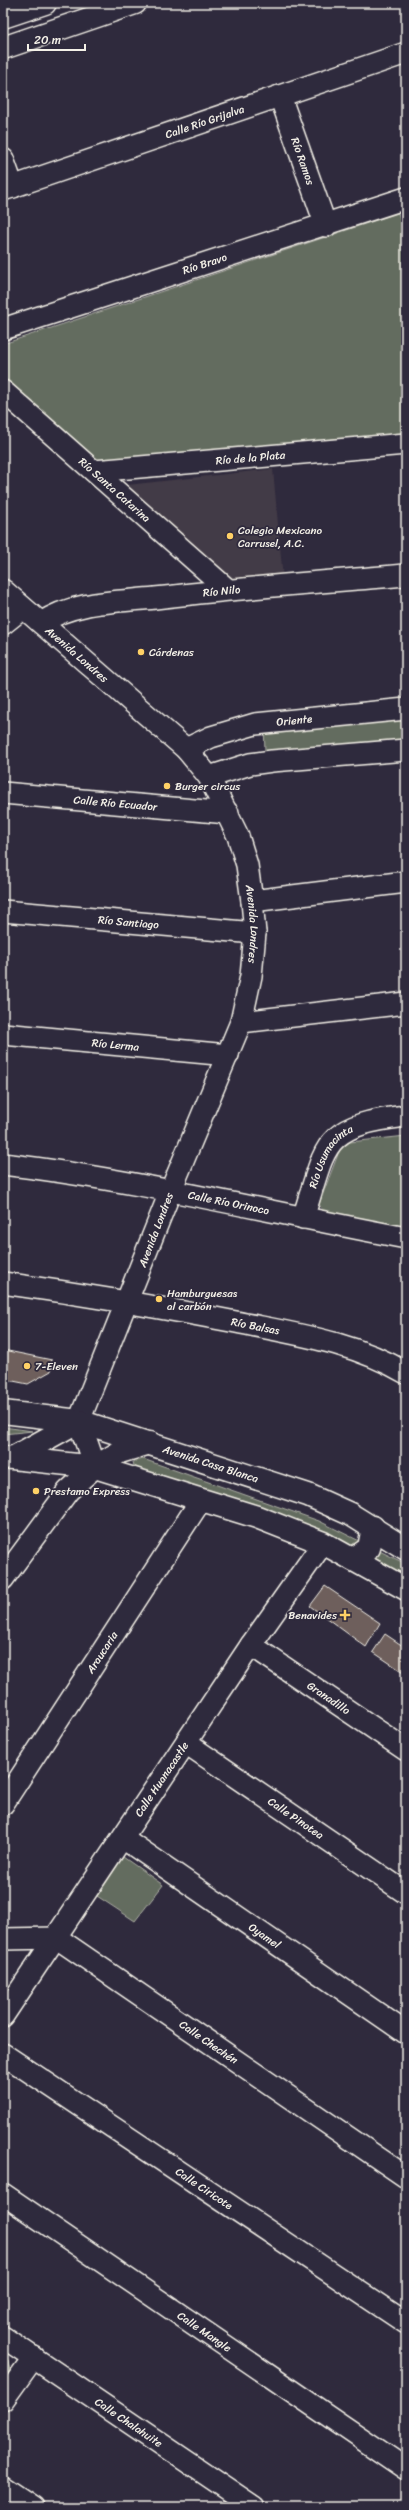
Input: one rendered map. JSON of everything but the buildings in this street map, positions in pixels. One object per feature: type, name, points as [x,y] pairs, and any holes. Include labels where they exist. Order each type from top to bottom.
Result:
[{"type":"street","points":[[3,17],[44,3]]},
{"type":"street","points":[[3,48],[136,3]]},
{"type":"street","name":"Calle Río Grijalva","points":[[8,189],[406,53]]},
{"type":"street","name":"Río Ramos","points":[[280,96],[326,226]]},
{"type":"street","points":[[3,159],[8,189]]},
{"type":"street","name":"Río Bravo","points":[[3,329],[405,201]]},
{"type":"street","name":"Río Santa Catarina","points":[[3,391],[227,589]]},
{"type":"street","name":"Río de la Plata","points":[[94,471],[406,444]]},
{"type":"street","name":"Río Nilo","points":[[41,623],[55,615],[74,608],[227,589],[406,575]]},
{"type":"street","name":"Avenida Londres","points":[[3,590],[186,749],[209,777],[228,812],[238,836],[247,865],[252,900],[255,933],[251,976],[241,1022],[171,1190],[79,1421]]},
{"type":"street","points":[[3,624],[23,608]]},
{"type":"street","name":"Oriente","points":[[186,749],[211,737],[255,724],[406,709]]},
{"type":"street","points":[[209,777],[250,764],[406,750]]},
{"type":"street","name":"Calle Río Ecuador","points":[[3,793],[228,812]]},
{"type":"street","points":[[252,900],[406,882]]},
{"type":"street","name":"Río Santiago","points":[[3,911],[255,933]]},
{"type":"street","points":[[241,1022],[406,1003]]},
{"type":"street","name":"Río Lerma","points":[[3,1034],[228,1055]]},
{"type":"street","name":"Río Usumacinta","points":[[303,1218],[324,1152],[330,1142],[338,1134],[354,1126],[406,1116]]},
{"type":"street","name":"Calle Río Orinoco","points":[[3,1164],[171,1190],[406,1238]]},
{"type":"street","name":"Río Balsas","points":[[3,1283],[128,1301],[318,1338],[357,1349],[406,1373]]},
{"type":"street","name":"Avenida Casa Blanca","points":[[3,1412],[79,1421],[308,1495],[373,1527],[406,1549]]},
{"type":"street","points":[[9,1457],[79,1421],[95,1467]]},
{"type":"street","points":[[3,1579],[68,1491],[95,1467],[120,1452],[150,1443]]},
{"type":"street","points":[[9,1457],[95,1467],[292,1529],[323,1543],[406,1589]]},
{"type":"street","name":"Araucaria","points":[[3,1804],[201,1500]]},
{"type":"street","points":[[353,1559],[369,1548],[373,1527]]},
{"type":"street","name":"Calle Huanacastle","points":[[3,2016],[251,1645],[323,1543]]},
{"type":"street","name":"Granadillo","points":[[251,1645],[406,1750]]},
{"type":"street","name":"Calle Pinotea","points":[[186,1743],[406,1893]]},
{"type":"street","name":"Oyamel","points":[[123,1838],[406,2033]]},
{"type":"street","points":[[3,1939],[56,1938]]},
{"type":"street","name":"Calle Chechén","points":[[56,1938],[406,2177]]},
{"type":"street","name":"Calle Ciricote","points":[[3,2054],[406,2323]]},
{"type":"street","name":"Calle Mangle","points":[[3,2194],[406,2469]]},
{"type":"street","name":"Calle Chalahuite","points":[[3,2338],[34,2357],[254,2507]]},
{"type":"street","points":[[3,2400],[34,2357]]},
{"type":"street","points":[[3,2486],[33,2507]]},
{"type":"shaded area","name":"Colegio Mexicano Carrusel, A.C.","points":[[273,469],[283,579],[236,583],[129,492],[127,485]]},
{"type":"green space","points":[[398,213],[406,235],[406,435],[98,463],[3,378],[3,344]]},
{"type":"green space","points":[[406,714],[406,743],[339,752],[265,751],[264,726]]},
{"type":"green space","points":[[406,1136],[406,1230],[324,1214],[319,1204],[340,1149],[350,1142]]},
{"type":"green space","points":[[3,1427],[33,1431],[3,1434]]},
{"type":"green space","points":[[143,1459],[319,1521],[406,1564],[406,1578],[135,1469],[133,1462]]},
{"type":"green space","points":[[123,1857],[163,1885],[135,1921],[97,1896]]},
{"type":"green space","points":[[3,2356],[8,2360],[10,2372],[3,2382]]},
{"type":"place","name":"Colegio Mexicano Carrusel, A.C.","points":[[230,536]]},
{"type":"place","name":"Cárdenas","points":[[141,652]]},
{"type":"place","name":"Burger circus","points":[[167,786]]},
{"type":"place","name":"Hamburguesas al carbón","points":[[159,1299]]},
{"type":"place","name":"7-Eleven","points":[[27,1366]]},
{"type":"place","name":"Prestamo Express","points":[[36,1491]]},
{"type":"place","name":"Benavides","points":[[345,1615]]}]
